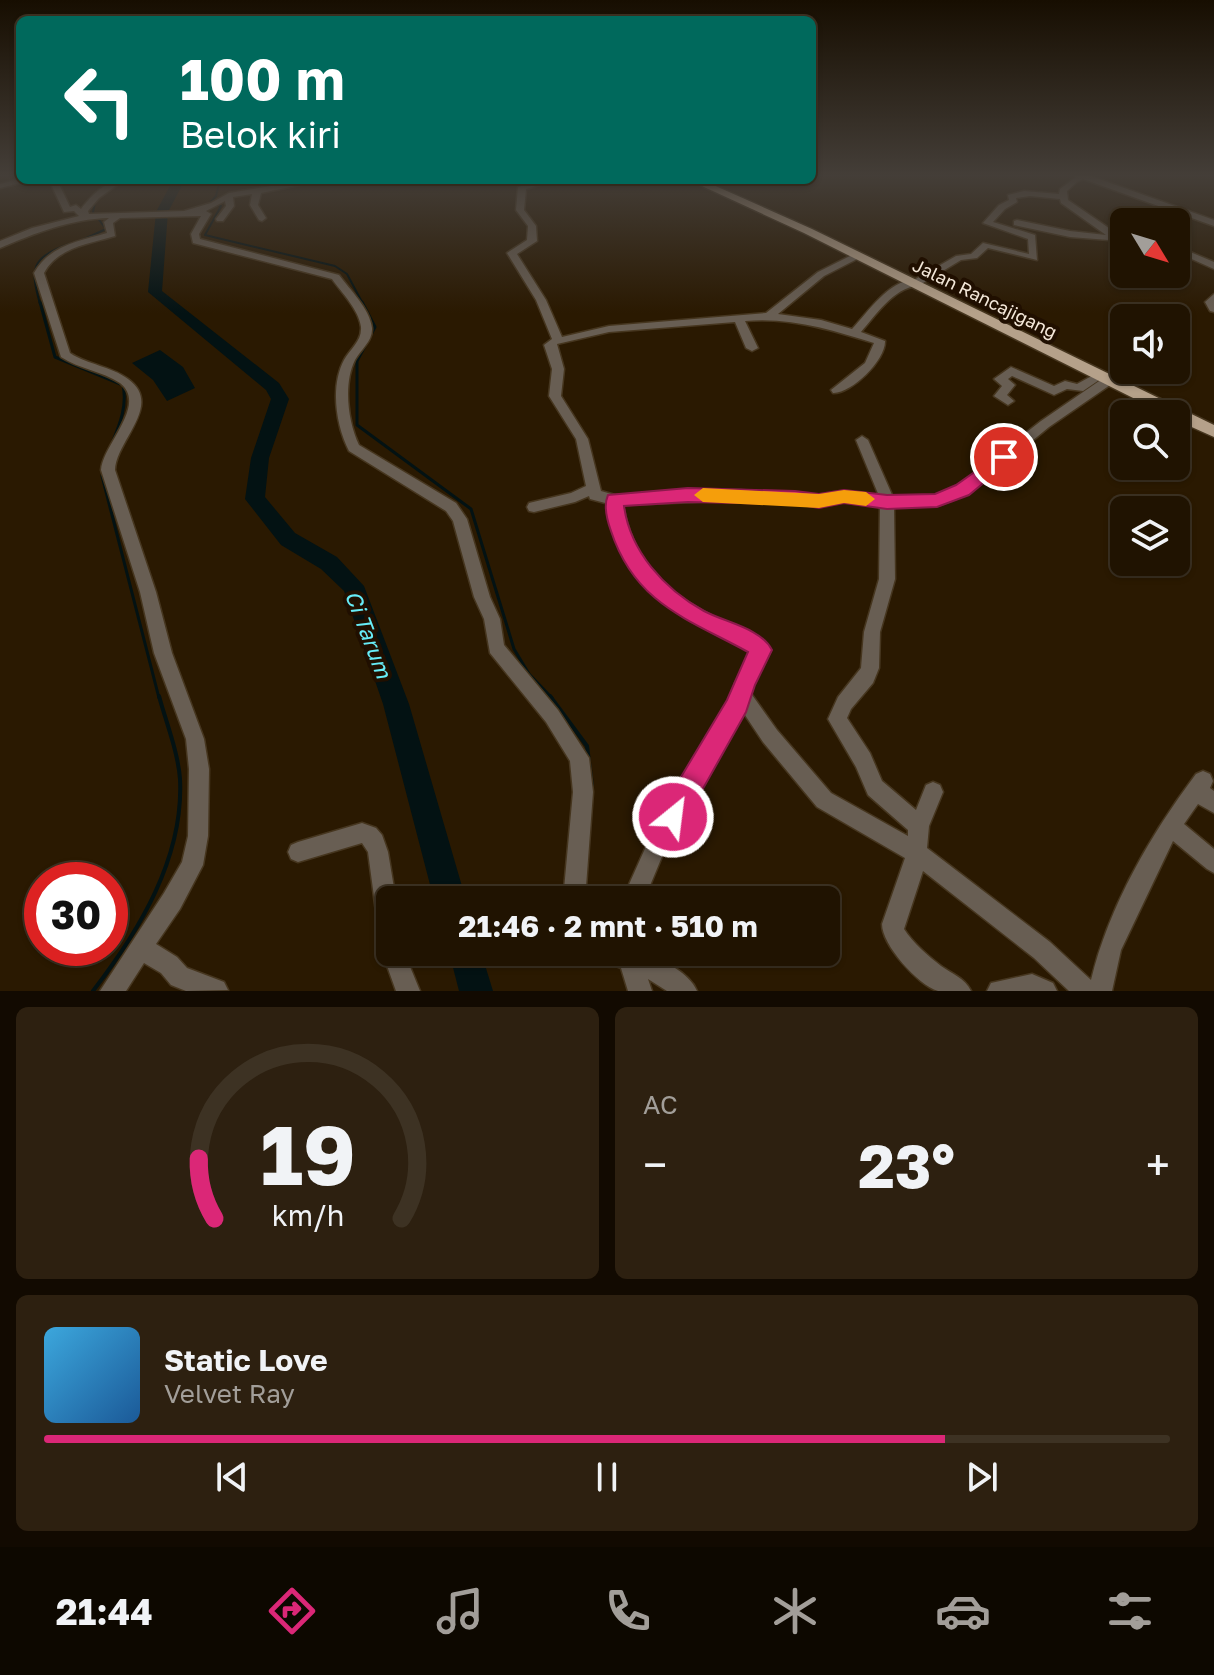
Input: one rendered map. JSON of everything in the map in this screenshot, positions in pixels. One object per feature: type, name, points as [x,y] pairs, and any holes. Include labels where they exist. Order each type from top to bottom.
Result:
[{"type":"main road","name":"Jalan Rancajigang","points":[[781,220],[858,255],[1104,378],[1211,425]]},
{"type":"street","points":[[0,245],[22,234],[74,220]]},
{"type":"street","points":[[111,220],[108,236],[59,252],[45,262],[39,273],[65,355],[72,362],[120,377],[131,388],[134,411],[109,457],[108,470],[148,592],[163,653],[197,748],[198,836],[192,865],[112,991]]},
{"type":"street","points":[[203,220],[195,234],[196,241],[336,277],[365,323],[366,336],[349,361],[346,372],[343,413],[346,433],[354,448],[451,507],[460,519],[482,597],[492,619],[496,648],[574,746],[584,778],[575,886]]},
{"type":"street","points":[[528,220],[532,226],[532,241],[512,254],[541,300],[558,340]]},
{"type":"street","points":[[853,334],[889,295],[959,258],[974,256],[986,244],[1035,258],[1032,237],[987,223],[990,220]]},
{"type":"street","points":[[1004,220],[1110,239]]},
{"type":"street","points":[[1090,220],[1110,233]]},
{"type":"street","points":[[769,316],[821,274],[858,255]]},
{"type":"street","points":[[1190,255],[1214,266]]},
{"type":"street","points":[[837,390],[870,365],[880,346],[879,341],[821,323],[769,316],[609,329],[550,344],[558,369],[555,396],[582,439],[596,496],[615,500],[740,495],[819,501],[844,497],[887,501],[940,500],[963,490],[1104,378]]},
{"type":"street","points":[[739,319],[752,348]]},
{"type":"street","points":[[1008,401],[1000,395],[1009,386],[1000,379],[1008,371],[1015,371],[1054,391],[1065,385],[1079,388],[1104,378]]},
{"type":"street","points":[[862,440],[887,501],[887,579],[872,632],[870,668],[863,682],[844,703],[837,719],[863,760],[875,788],[919,826]]},
{"type":"street","points":[[534,507],[575,497],[593,488]]},
{"type":"street","points":[[615,500],[617,520],[627,550],[664,595],[695,617],[760,648],[761,655],[744,683],[742,695],[659,840],[639,886]]},
{"type":"street","points":[[742,695],[770,736],[824,800],[917,853],[1042,950],[1086,991]]},
{"type":"street","points":[[933,792],[919,826],[909,888],[893,924],[893,932],[902,946],[931,973],[959,991]]},
{"type":"street","points":[[1100,991],[1110,949],[1170,826],[1205,792]]},
{"type":"street","points":[[1170,826],[1214,862]]},
{"type":"street","points":[[298,852],[362,833],[368,834],[374,839],[378,852],[383,886]]},
{"type":"street","points":[[141,948],[169,965],[179,977],[216,990]]},
{"type":"street","points":[[398,966],[408,991]]},
{"type":"street","points":[[628,966],[640,991]]},
{"type":"street","points":[[645,966],[668,977],[685,991]]},
{"type":"street","points":[[999,991],[1032,986],[1045,991]]},
{"type":"shaded area","points":[[160,350],[183,367],[195,388],[167,401],[153,380],[132,363]]},
{"type":"waterway","points":[[80,241],[106,229],[99,220]]},
{"type":"waterway","name":"Ci Tarum","points":[[161,220],[155,292],[273,387],[280,399],[260,458],[255,499],[288,539],[329,563],[353,586],[396,704],[446,886]]},
{"type":"waterway","points":[[213,220],[205,235],[335,266],[347,274],[363,304]]},
{"type":"waterway","points":[[40,304],[35,281],[36,266],[47,254],[69,244]]},
{"type":"waterway","points":[[40,302],[55,357],[123,385],[121,420],[102,476],[159,698]]},
{"type":"waterway","points":[[362,302],[375,327],[357,361],[357,425],[471,509],[514,649],[529,674],[552,698]]},
{"type":"waterway","points":[[93,991],[142,918],[175,837],[179,769],[159,696]]},
{"type":"waterway","points":[[550,696],[587,746],[592,785]]},
{"type":"waterway","name":"Ci Tarum","points":[[469,966],[476,991]]},
{"type":"slow traffic","points":[[703,495],[795,497],[819,501],[844,497],[866,499]]},
{"type":"route","points":[[673,817],[738,704],[744,683],[761,650],[755,644],[695,617],[655,586],[622,540],[615,500],[688,495],[795,497],[819,501],[844,497],[887,502],[937,500],[963,490],[1004,457]]}]
